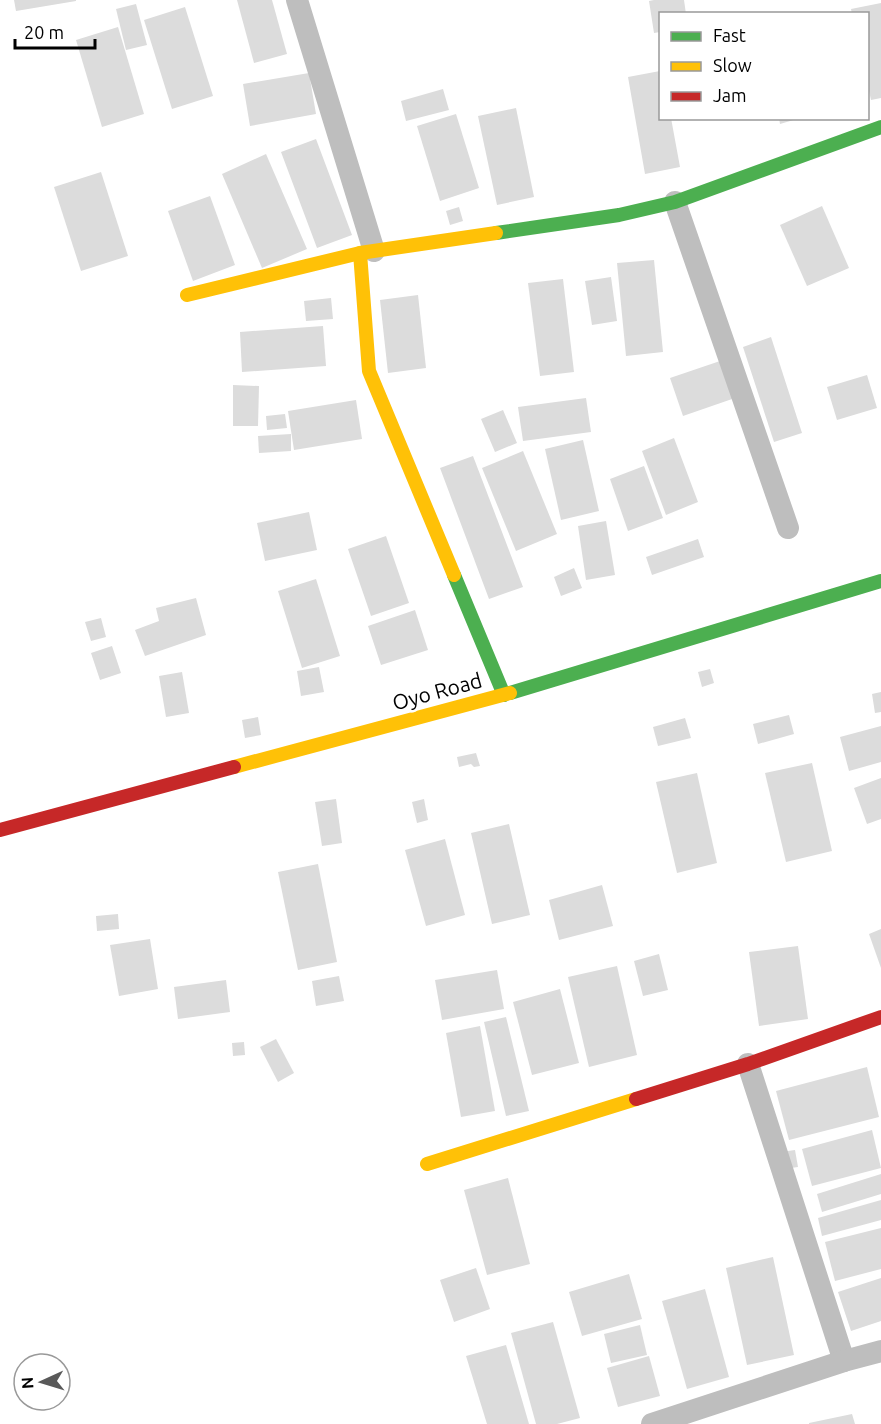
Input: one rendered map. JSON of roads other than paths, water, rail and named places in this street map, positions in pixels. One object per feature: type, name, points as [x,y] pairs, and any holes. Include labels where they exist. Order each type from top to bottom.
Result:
[{"type":"street","points":[[297,0],[367,252],[369,371],[504,695]]},
{"type":"street","points":[[187,295],[367,252],[619,215],[675,202],[881,127]]},
{"type":"street","points":[[675,202],[788,528]]},
{"type":"street","name":"Oyo Road","points":[[0,830],[504,695],[881,581]]},
{"type":"street","points":[[427,1164],[748,1064],[881,1017]]},
{"type":"street","points":[[748,1064],[844,1361]]},
{"type":"street","points":[[652,1424],[881,1351]]}]
